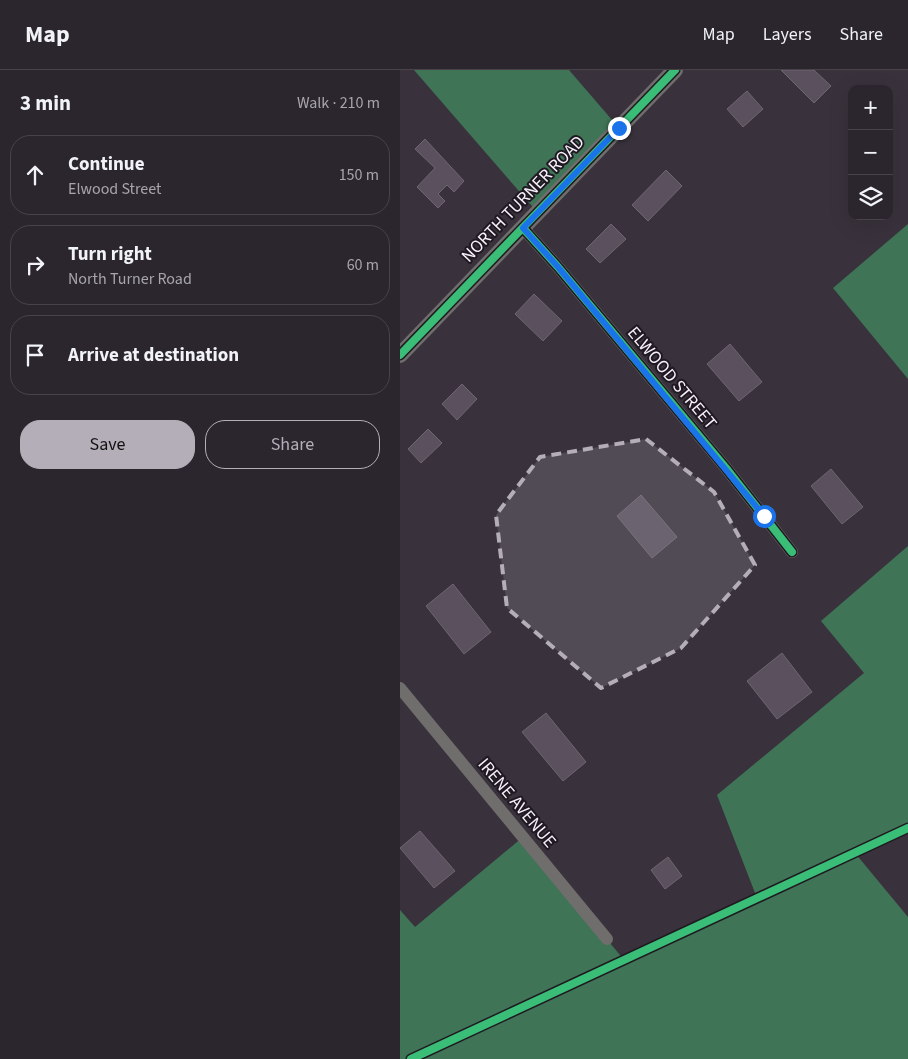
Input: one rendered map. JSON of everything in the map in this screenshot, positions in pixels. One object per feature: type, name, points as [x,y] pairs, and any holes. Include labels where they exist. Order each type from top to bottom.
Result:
[{"type":"street","name":"NORTH TURNER ROAD","points":[[400,355],[675,70]]},
{"type":"street","name":"ELWOOD STREET","points":[[523,228],[558,267],[726,468],[792,552]]},
{"type":"street","name":"IRENE AVENUE","points":[[400,688],[607,939]]},
{"type":"highlighted area","points":[[646,439],[714,492],[755,565],[681,648],[601,688],[507,608],[496,515],[540,457]]},
{"type":"green space","points":[[414,70],[569,70],[619,128],[538,213]]},
{"type":"green space","points":[[908,224],[908,379],[833,288]]},
{"type":"green space","points":[[908,546],[908,828],[855,853],[908,917],[908,1059],[400,1059],[400,910],[415,927],[523,837],[624,960],[757,898],[717,795],[864,673],[821,621]]},
{"type":"building","points":[[781,70],[814,70],[831,86],[814,103]]},
{"type":"building","points":[[747,91],[763,109],[743,127],[727,109]]},
{"type":"building","points":[[425,139],[464,181],[454,192],[447,185],[438,194],[445,201],[438,208],[417,187],[435,168],[415,149]]},
{"type":"building","points":[[666,170],[682,186],[648,221],[632,205]]},
{"type":"building","points":[[611,224],[626,239],[600,263],[586,249]]},
{"type":"building","points":[[534,294],[562,321],[543,341],[515,314]]},
{"type":"building","points":[[730,344],[762,382],[739,401],[707,364]]},
{"type":"building","points":[[462,384],[477,399],[457,420],[442,404]]},
{"type":"building","points":[[428,429],[442,443],[421,463],[408,449]]},
{"type":"building","points":[[831,469],[863,507],[842,524],[811,486]]},
{"type":"building","points":[[641,495],[677,537],[652,558],[617,516]]},
{"type":"building","points":[[453,584],[491,632],[464,654],[426,606]]},
{"type":"building","points":[[782,653],[812,692],[777,719],[747,681]]},
{"type":"building","points":[[546,713],[586,762],[563,781],[522,732]]},
{"type":"building","points":[[420,831],[455,871],[434,888],[400,848]]},
{"type":"building","points":[[668,857],[682,876],[665,889],[651,870]]},
{"type":"cycle path","points":[[400,355],[675,70]]},
{"type":"cycle path","points":[[523,228],[558,267],[726,468],[792,552]]},
{"type":"cycle path","points":[[411,1059],[908,828]]},
{"type":"route","points":[[619,128],[523,228],[558,267],[764,516]]}]
